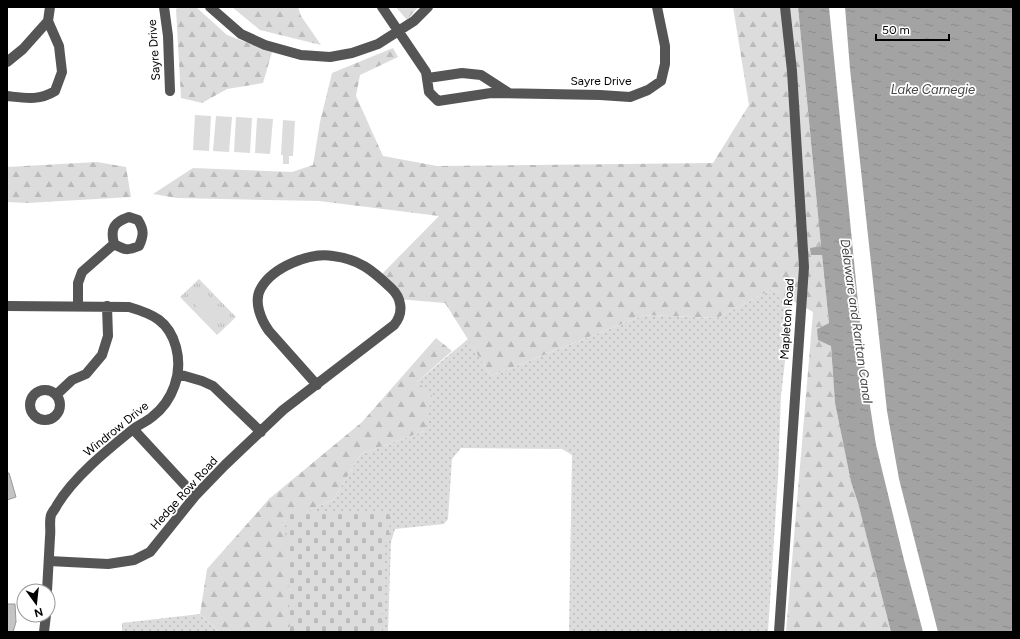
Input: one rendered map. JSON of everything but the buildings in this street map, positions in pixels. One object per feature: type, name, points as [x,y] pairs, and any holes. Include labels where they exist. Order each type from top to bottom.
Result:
[{"type":"street","points":[[7,62],[23,49],[48,21],[50,7]]},
{"type":"street","name":"Sayre Drive","points":[[164,7],[168,36],[170,91]]},
{"type":"street","points":[[210,7],[241,34],[265,45],[301,55],[330,57],[352,53],[378,44],[414,21],[428,7]]},
{"type":"street","name":"Sayre Drive","points":[[382,7],[426,72],[429,92],[438,101],[491,93],[630,97],[648,90],[661,81],[665,64],[664,46],[657,7]]},
{"type":"street","name":"Mapleton Road","points":[[779,632],[804,268],[793,86],[785,7]]},
{"type":"street","points":[[7,96],[26,98],[45,97],[56,91],[62,72],[60,46],[48,21]]},
{"type":"street","points":[[428,78],[462,73],[481,75],[509,93]]},
{"type":"street","points":[[78,306],[78,283],[82,272],[114,244]]},
{"type":"street","name":"Hedge Row Road","points":[[49,561],[108,564],[134,560],[150,552],[195,496],[283,410],[317,385],[394,325],[400,314],[401,307],[396,293],[373,271],[357,262],[331,255],[305,258],[280,269],[270,277],[260,289],[258,301],[262,321],[265,326],[317,385]]},
{"type":"street","name":"Windrow Drive","points":[[7,306],[107,306],[129,307],[145,311],[158,318],[167,328],[174,339],[179,355],[178,374],[173,390],[162,408],[152,417],[133,429],[84,472],[64,495],[51,516],[48,583]]},
{"type":"street","points":[[56,395],[72,380],[86,374],[102,355],[108,336],[107,306]]},
{"type":"street","points":[[178,374],[213,386],[261,432]]},
{"type":"street","points":[[133,429],[195,496]]},
{"type":"green space","points":[[179,7],[196,7],[227,35],[272,52],[263,83],[227,89],[202,103],[181,98],[176,9]]},
{"type":"green space","points":[[232,7],[298,7],[301,16],[321,45],[260,30]]},
{"type":"green space","points":[[396,7],[418,7],[407,20]]},
{"type":"green space","points":[[733,7],[798,7],[821,246],[811,248],[822,255],[829,323],[817,329],[831,346],[835,403],[851,482],[858,503],[891,632],[786,632],[813,312],[772,289],[717,318],[644,315],[491,376],[445,303],[398,299],[379,277],[439,216],[319,201],[177,198],[153,194],[193,168],[292,172],[313,165],[320,122],[332,73],[393,48],[398,57],[360,75],[356,96],[383,156],[437,166],[713,163],[749,105]]},
{"type":"green space","points":[[195,115],[211,116],[209,151],[193,150]]},
{"type":"green space","points":[[216,116],[232,117],[229,152],[213,151]]},
{"type":"green space","points":[[236,117],[252,118],[250,153],[234,152]]},
{"type":"green space","points":[[257,118],[273,119],[270,154],[255,153]]},
{"type":"green space","points":[[283,120],[295,121],[293,156],[289,156],[289,164],[283,164],[283,155],[281,155]]},
{"type":"green space","points":[[97,162],[126,167],[131,197],[27,203],[7,202],[7,167]]},
{"type":"green space","points":[[199,279],[236,317],[217,335],[180,297]]},
{"type":"green space","points":[[202,289],[226,314],[214,325],[190,299]]},
{"type":"green space","points":[[772,289],[792,300],[781,396],[778,477],[768,632],[569,632],[572,455],[562,449],[461,448],[452,459],[448,519],[444,524],[395,529],[391,542],[388,632],[296,632],[282,522],[333,500],[361,454],[424,431],[417,382],[468,339],[491,376],[644,315],[717,318]]},
{"type":"green space","points":[[436,338],[452,351],[417,382],[432,395],[424,431],[361,454],[333,500],[282,522],[296,579],[296,632],[219,632],[200,614],[207,569],[269,499],[362,422]]},
{"type":"green space","points":[[286,511],[390,511],[389,539],[384,547],[382,632],[290,632]]},
{"type":"green space","points":[[200,614],[219,632],[122,632],[122,623]]},
{"type":"water","name":"Delaware and Raritan Canal","points":[[798,7],[829,7],[865,373],[876,445],[923,632],[891,632],[858,503],[851,482],[835,403],[831,346],[818,340],[817,329],[829,323],[822,255],[811,255],[810,248],[821,246]]},
{"type":"water","name":"Lake Carnegie","points":[[845,7],[1013,7],[1013,632],[938,632],[899,479],[887,411],[850,69]]}]
